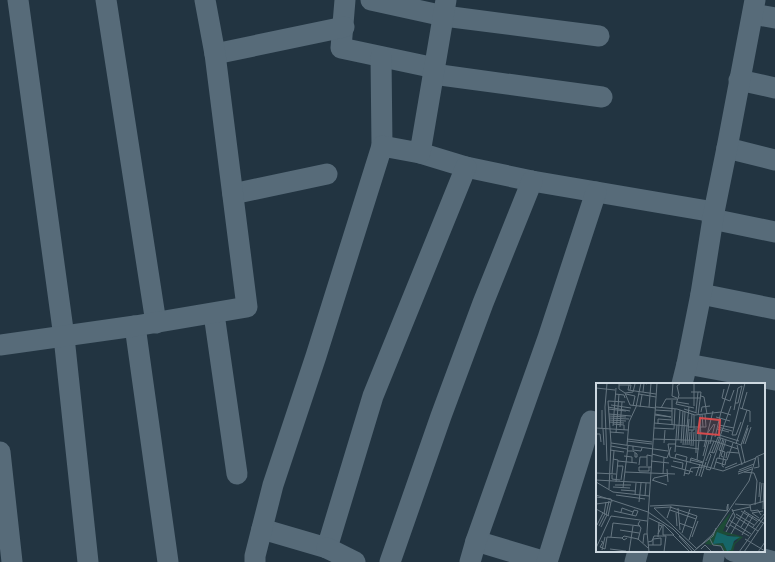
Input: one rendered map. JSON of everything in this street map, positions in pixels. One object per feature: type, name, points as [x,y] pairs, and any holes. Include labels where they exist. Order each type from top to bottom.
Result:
[{"type":"street","points":[[18,0],[64,336],[88,562]]},
{"type":"street","points":[[106,0],[156,323]]},
{"type":"street","points":[[0,344],[136,326],[214,314],[247,307],[215,54],[205,0]]},
{"type":"street","points":[[345,0],[344,27],[341,48],[434,71],[602,97]]},
{"type":"street","points":[[371,0],[445,8],[599,36]]},
{"type":"street","points":[[682,383],[688,364],[701,294],[713,215],[754,7],[775,18]]},
{"type":"street","points":[[420,153],[445,8]]},
{"type":"street","points":[[215,54],[344,27]]},
{"type":"street","points":[[255,562],[255,556],[274,485],[382,146],[381,57]]},
{"type":"street","points":[[739,80],[775,88]]},
{"type":"street","points":[[382,146],[420,153],[466,167],[532,181],[713,215],[775,232]]},
{"type":"street","points":[[727,148],[775,160]]},
{"type":"street","points":[[326,548],[373,396],[466,167]]},
{"type":"street","points":[[233,194],[327,174]]},
{"type":"street","points":[[390,562],[438,424],[483,303],[532,181]]},
{"type":"street","points":[[470,562],[476,541],[548,338],[596,192]]},
{"type":"street","points":[[701,294],[775,309]]},
{"type":"street","points":[[214,314],[237,474]]},
{"type":"street","points":[[136,326],[168,562]]},
{"type":"street","points":[[688,364],[775,380]]},
{"type":"street","points":[[476,541],[546,562],[591,421]]},
{"type":"street","points":[[0,452],[12,562]]},
{"type":"street","points":[[262,529],[326,548],[355,562]]},
{"type":"street","points":[[635,562],[638,552]]},
{"type":"street","points":[[713,562],[715,552]]},
{"type":"street","points":[[737,552],[775,562]]}]
